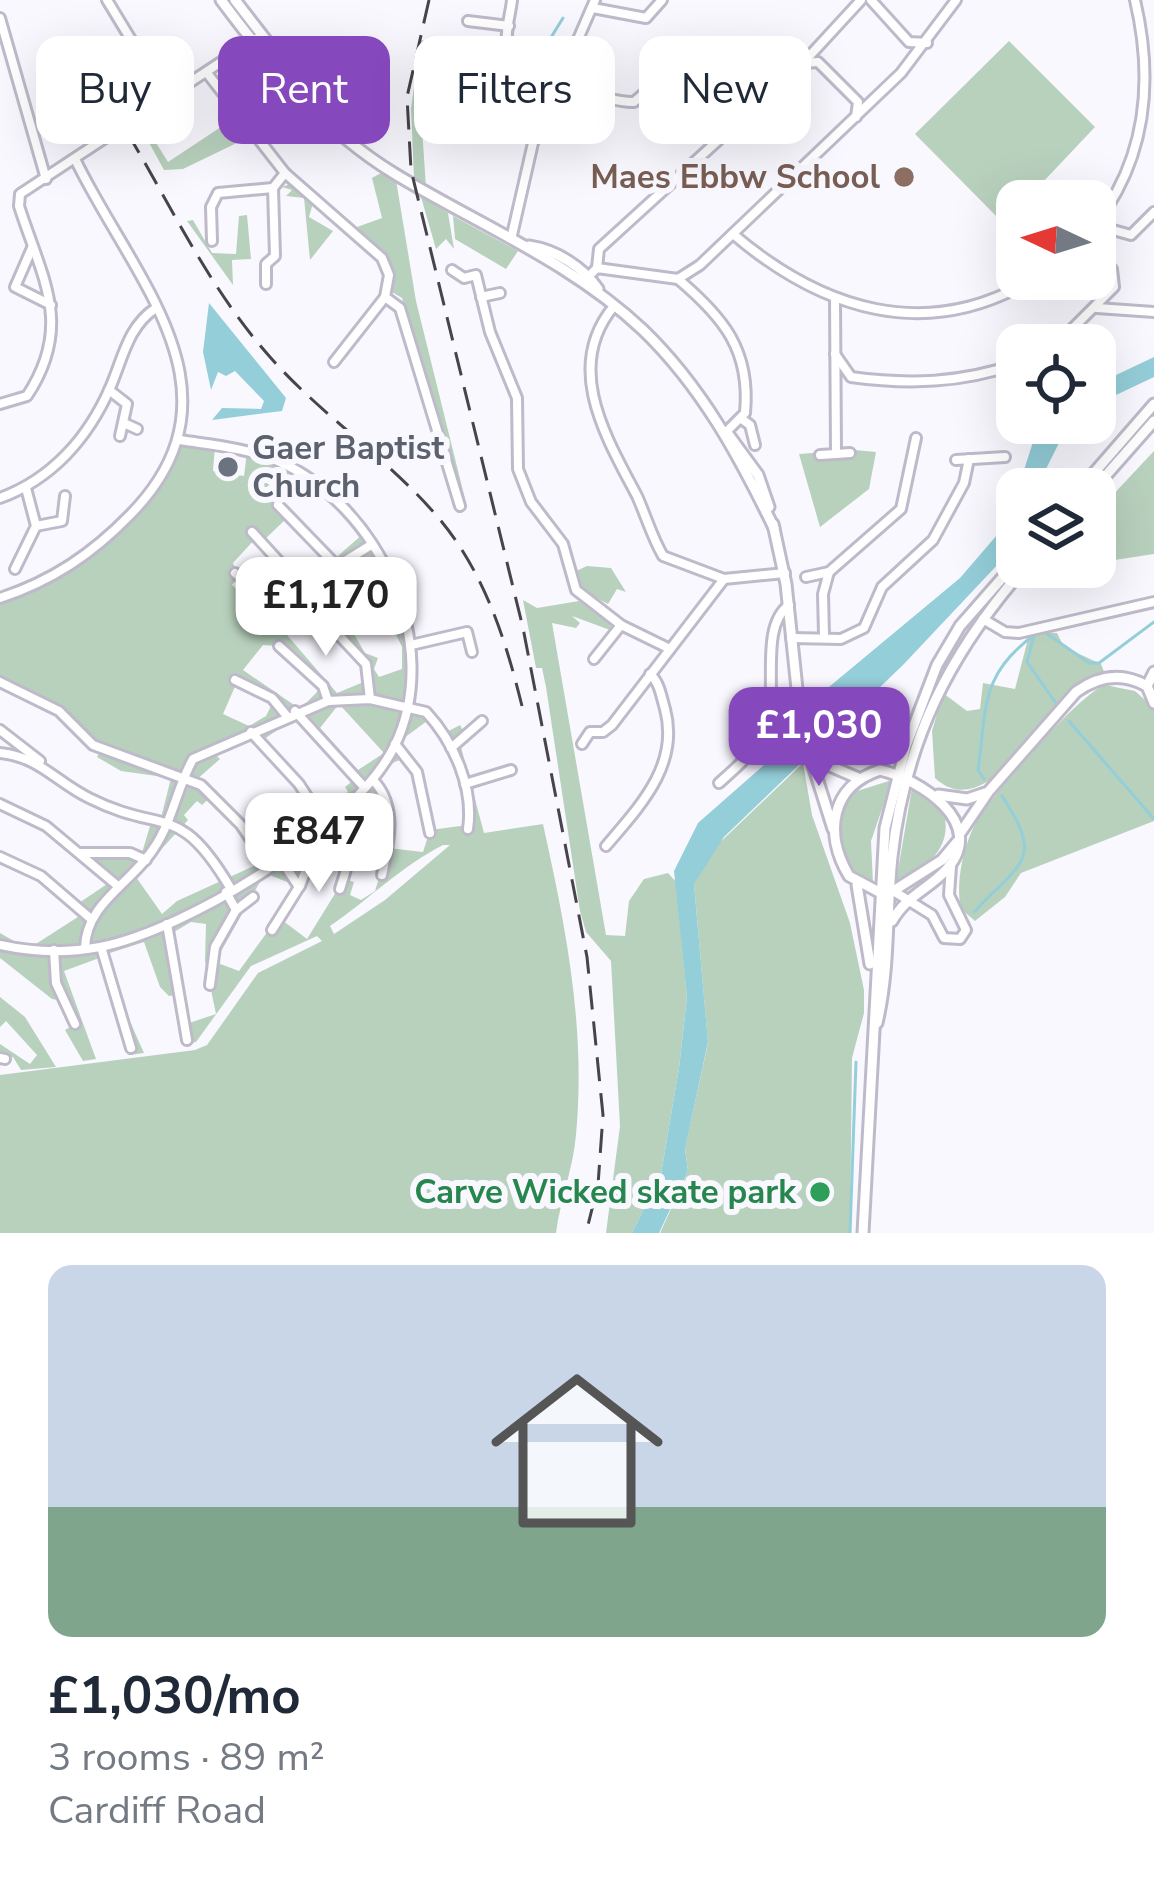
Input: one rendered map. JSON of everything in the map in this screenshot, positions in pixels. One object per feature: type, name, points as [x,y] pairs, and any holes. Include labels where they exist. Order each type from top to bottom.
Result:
[{"type":"main road","points":[[221,0],[254,36]]},
{"type":"main road","points":[[235,0],[255,36]]},
{"type":"main road","points":[[354,144],[394,174],[590,276],[609,302],[660,348],[726,432],[774,528],[789,605],[794,686],[839,858],[856,885],[874,987]]},
{"type":"main road","points":[[1098,468],[1154,404]]},
{"type":"main road","points":[[1113,468],[1154,422]]},
{"type":"main road","points":[[903,777],[906,746],[947,646],[996,586]]},
{"type":"main road","points":[[872,1040],[890,926],[885,828],[947,668],[1007,588]]},
{"type":"main road","points":[[1154,672],[1147,686],[1154,703]]},
{"type":"main road","points":[[890,926],[907,899],[952,864],[958,839],[989,791],[1093,680],[1118,677],[1147,686]]},
{"type":"main road","points":[[920,738],[928,790],[955,818],[958,839]]},
{"type":"main road","points":[[833,829],[837,804],[858,778],[880,770],[906,746]]},
{"type":"main road","points":[[812,756],[828,769],[858,778]]},
{"type":"main road","points":[[880,770],[928,790],[967,799],[989,791]]},
{"type":"main road","points":[[863,1233],[874,987],[888,892],[958,839]]},
{"type":"main road","points":[[856,885],[888,892]]},
{"type":"street","points":[[106,0],[128,36]]},
{"type":"street","points":[[508,36],[512,0]]},
{"type":"street","points":[[580,36],[594,4],[646,18],[662,0]]},
{"type":"street","points":[[811,54],[861,0]]},
{"type":"street","points":[[871,0],[909,42],[928,42]]},
{"type":"street","points":[[714,144],[599,249],[590,276],[678,279],[855,119],[928,42],[956,0]]},
{"type":"street","points":[[1116,192],[1130,170],[1147,116],[1146,42],[1135,0]]},
{"type":"street","points":[[0,18],[46,179]]},
{"type":"street","points":[[468,21],[509,26]]},
{"type":"street","points":[[811,62],[818,62],[858,102],[855,119]]},
{"type":"street","points":[[194,81],[218,66]]},
{"type":"street","points":[[207,73],[285,173],[362,238],[386,266],[386,297],[334,362]]},
{"type":"street","points":[[0,404],[22,400],[50,348],[52,306],[18,200],[101,144]]},
{"type":"street","points":[[512,235],[533,144]]},
{"type":"street","points":[[0,598],[65,570],[105,539],[157,483],[180,440],[183,376],[156,308],[76,161]]},
{"type":"street","points":[[266,284],[266,264],[274,256],[273,188],[285,173]]},
{"type":"street","points":[[212,241],[211,207],[218,193],[273,188]]},
{"type":"street","points":[[1116,231],[1131,235],[1154,212]]},
{"type":"street","points":[[733,234],[797,284],[835,300],[893,312],[943,310],[996,296]]},
{"type":"street","points":[[32,248],[15,287],[52,306]]},
{"type":"street","points":[[452,270],[464,278],[476,275],[517,398],[513,434],[525,491],[563,544],[576,590],[621,625],[670,649]]},
{"type":"street","points":[[678,279],[737,341],[745,377],[743,420]]},
{"type":"street","points":[[481,297],[500,293]]},
{"type":"street","points":[[386,297],[400,308],[460,506]]},
{"type":"street","points":[[835,300],[836,454]]},
{"type":"street","points":[[1079,324],[1102,300]]},
{"type":"street","points":[[609,302],[590,357],[594,402],[609,446],[663,556],[724,579],[784,574]]},
{"type":"street","points":[[0,498],[26,487],[72,450],[109,391],[137,322],[156,308]]},
{"type":"street","points":[[1097,308],[1154,312]]},
{"type":"street","points":[[835,354],[851,377],[885,381],[950,382],[996,370]]},
{"type":"street","points":[[109,391],[126,401],[126,424],[120,436]]},
{"type":"street","points":[[726,432],[743,420]]},
{"type":"street","points":[[743,420],[750,424],[755,445]]},
{"type":"street","points":[[126,424],[137,429]]},
{"type":"street","points":[[806,577],[829,572],[901,509],[916,438]]},
{"type":"street","points":[[0,945],[54,950],[101,947],[167,924],[228,891],[344,809],[369,784],[395,744],[409,704],[411,645],[389,575],[371,544],[330,498],[280,462],[180,440]]},
{"type":"street","points":[[820,455],[850,453]]},
{"type":"street","points":[[956,460],[1006,457]]},
{"type":"street","points":[[789,638],[850,638],[864,628],[888,580],[933,540],[964,483],[968,459]]},
{"type":"street","points":[[15,569],[36,526],[26,487]]},
{"type":"street","points":[[36,526],[62,521],[65,496]]},
{"type":"street","points":[[278,505],[338,567]]},
{"type":"street","points":[[252,532],[304,589]]},
{"type":"street","points":[[235,573],[273,606],[371,544]]},
{"type":"street","points":[[824,635],[823,594],[829,572]]},
{"type":"street","points":[[582,744],[590,732],[603,733],[612,724],[724,579]]},
{"type":"street","points":[[981,617],[1005,632],[1018,633],[1154,602]]},
{"type":"street","points":[[719,783],[749,755],[766,728],[774,695],[777,620],[789,605]]},
{"type":"street","points":[[319,614],[366,664],[371,673],[370,698]]},
{"type":"street","points":[[594,659],[621,625]]},
{"type":"street","points":[[411,645],[467,632],[472,652]]},
{"type":"street","points":[[279,646],[323,686],[328,700]]},
{"type":"street","points":[[607,846],[644,802],[663,764],[668,718],[650,674]]},
{"type":"street","points":[[236,680],[291,713],[387,803],[389,843],[382,875]]},
{"type":"street","points":[[0,682],[59,711],[93,745],[184,776],[222,802],[268,865]]},
{"type":"street","points":[[85,949],[91,919],[146,860],[170,821],[184,776],[201,753],[328,700],[370,698],[409,704],[431,718],[451,748],[466,784],[468,829]]},
{"type":"street","points":[[451,748],[482,721]]},
{"type":"street","points":[[0,730],[19,740],[87,797],[170,821],[206,850],[236,910]]},
{"type":"street","points":[[250,732],[299,784],[325,824]]},
{"type":"street","points":[[395,744],[417,772],[430,832]]},
{"type":"street","points":[[0,753],[41,763]]},
{"type":"street","points":[[466,784],[511,770]]},
{"type":"street","points":[[0,804],[33,816],[119,887]]},
{"type":"street","points":[[340,889],[352,836],[344,809]]},
{"type":"street","points":[[79,853],[111,851],[146,860]]},
{"type":"street","points":[[0,857],[41,876],[91,919]]},
{"type":"street","points":[[279,857],[299,887]]},
{"type":"street","points":[[888,892],[932,915],[944,938],[962,938],[964,924],[949,895],[952,864]]},
{"type":"street","points":[[272,930],[307,867]]},
{"type":"street","points":[[210,986],[215,947],[236,910],[253,897]]},
{"type":"street","points":[[167,924],[187,1040]]},
{"type":"street","points":[[101,947],[131,1048]]},
{"type":"street","points":[[54,950],[56,983],[75,1024]]},
{"type":"green space","points":[[1009,41],[1095,127],[1045,180],[996,180],[996,216],[915,134]]},
{"type":"green space","points":[[414,88],[414,144],[423,144],[426,187],[414,178],[411,108]]},
{"type":"green space","points":[[218,129],[218,144],[235,144],[183,169],[164,170],[150,144],[157,144],[168,162]]},
{"type":"green space","points":[[381,173],[396,180],[416,301],[467,507],[402,298],[392,292],[391,264],[357,227],[382,218],[372,178]]},
{"type":"green space","points":[[290,184],[313,203],[309,217],[333,231],[310,260],[304,198],[286,196],[292,190],[282,187]]},
{"type":"green space","points":[[421,197],[448,213],[454,249],[446,239],[436,249]]},
{"type":"green space","points":[[247,215],[251,259],[232,260],[233,285],[187,221],[193,220],[212,253],[236,254],[239,216]]},
{"type":"green space","points":[[453,216],[518,251],[506,269],[455,239]]},
{"type":"green space","points":[[180,440],[215,446],[213,471],[244,476],[247,452],[308,479],[280,503],[289,516],[261,543],[256,538],[233,563],[238,576],[232,585],[266,616],[297,581],[305,589],[337,568],[332,561],[363,534],[396,596],[407,654],[409,704],[431,718],[396,744],[409,756],[381,768],[373,780],[385,797],[352,801],[344,809],[351,836],[318,837],[299,887],[265,873],[215,962],[239,971],[278,917],[307,939],[344,879],[354,882],[350,895],[361,900],[375,891],[388,848],[423,852],[430,830],[468,825],[465,784],[443,734],[460,725],[469,742],[461,747],[484,833],[543,824],[559,901],[576,1017],[578,1095],[574,1148],[556,1233],[0,1233],[0,1075],[195,1050],[207,1045],[258,973],[322,941],[317,936],[251,966],[196,1042],[188,1044],[183,1025],[216,1014],[205,961],[206,924],[191,922],[169,935],[176,995],[169,996],[160,987],[144,942],[107,954],[112,981],[144,1053],[130,1055],[102,957],[64,971],[96,1059],[83,1061],[65,1030],[75,1024],[63,1001],[52,999],[0,958],[0,933],[28,949],[81,915],[73,907],[110,882],[79,853],[141,856],[153,816],[161,818],[171,778],[121,771],[97,757],[101,750],[59,711],[0,682],[0,598],[54,573],[106,537],[151,491]],"holes":[[[364,581],[371,582],[402,647],[402,669],[379,677],[374,669],[378,658],[365,653],[351,629],[355,618],[340,609],[343,594]],[[311,613],[319,614],[360,657],[366,681],[337,693],[287,635]],[[263,645],[279,646],[323,686],[300,709],[243,670]],[[237,682],[274,700],[266,716],[249,726],[223,714]],[[339,704],[384,753],[358,770],[320,728]],[[299,715],[355,779],[345,787],[348,792],[318,813],[324,824],[269,864],[265,861],[177,901],[162,914],[136,877],[188,820],[184,815],[197,801],[202,805],[213,795],[195,781],[220,759],[211,750],[250,732],[260,742]],[[450,845],[385,900],[334,934],[330,926],[413,863]]]},
{"type":"green space","points":[[1154,451],[1154,554],[1116,560],[1116,492]]},
{"type":"green space","points":[[876,452],[869,489],[820,527],[799,454]]},
{"type":"green space","points":[[587,566],[611,568],[626,592],[617,589],[608,604],[583,591],[574,572]]},
{"type":"green space","points":[[523,600],[537,608],[579,601],[611,624],[610,630],[572,616],[580,623],[576,628],[552,623],[606,935],[625,936],[629,901],[644,879],[668,873],[676,882],[687,997],[679,1068],[661,1174],[632,1233],[606,1233],[620,1126],[611,961],[586,932],[580,911],[546,687],[542,668],[536,668]]},
{"type":"green space","points":[[1057,633],[1064,647],[1101,664],[1105,674],[1064,704],[1000,773],[978,786],[956,789],[935,778],[932,731],[943,693],[967,711],[980,709],[983,683],[1015,689],[1029,635]]},
{"type":"green space","points":[[1105,685],[1135,691],[1154,708],[1154,821],[1021,873],[1005,897],[975,921],[961,909],[959,887],[973,828],[1058,724]]},
{"type":"green space","points":[[803,763],[812,815],[850,923],[864,990],[864,1013],[852,1058],[850,1233],[660,1233],[688,1171],[685,1148],[708,1043],[694,884],[712,850]]},
{"type":"green space","points":[[892,780],[871,841],[873,883],[850,868],[841,839],[842,820],[854,792]]},
{"type":"green space","points":[[912,788],[944,814],[946,826],[934,856],[896,882]]},
{"type":"green space","points":[[0,997],[25,1017],[56,1067],[21,1070],[13,1057],[0,1058],[0,1044],[30,1064],[37,1055],[6,1021],[0,1027]]},
{"type":"water","points":[[209,303],[286,398],[282,411],[212,420],[222,408],[261,409],[264,401],[235,371],[226,376],[218,372],[211,390],[203,352]]},
{"type":"water","points":[[1154,357],[1154,377],[1116,395],[1116,375]]},
{"type":"water","points":[[1032,444],[1058,444],[1046,468],[1025,468]]},
{"type":"water","points":[[996,536],[996,566],[903,665],[724,837],[694,884],[708,1042],[685,1149],[688,1171],[659,1233],[632,1233],[661,1174],[679,1068],[687,997],[674,871],[698,823],[765,764],[782,726],[960,578]]},
{"type":"waterway","points":[[552,36],[563,18]]},
{"type":"waterway","points":[[1043,631],[1089,663],[1099,663],[1154,622]]},
{"type":"waterway","points":[[984,779],[978,770],[990,692],[1005,662],[1037,633]]},
{"type":"waterway","points":[[1034,636],[1027,662],[1055,702]]},
{"type":"waterway","points":[[1069,721],[1154,819]]},
{"type":"waterway","points":[[974,912],[1022,860],[1022,835],[1002,796]]},
{"type":"waterway","points":[[850,1233],[856,1062]]},
{"type":"railway","points":[[429,0],[407,97],[411,170],[523,628],[587,957],[603,1115],[598,1185],[586,1233]]},
{"type":"railway","points":[[134,144],[211,277],[249,332],[289,378],[417,494],[452,536],[490,605],[522,706]]},
{"type":"place","name":"Maes Ebbw School","points":[[904,177]]},
{"type":"place","name":"Gaer Baptist Church","points":[[228,467]]},
{"type":"place","name":"Carve Wicked skate park","points":[[820,1192]]}]
